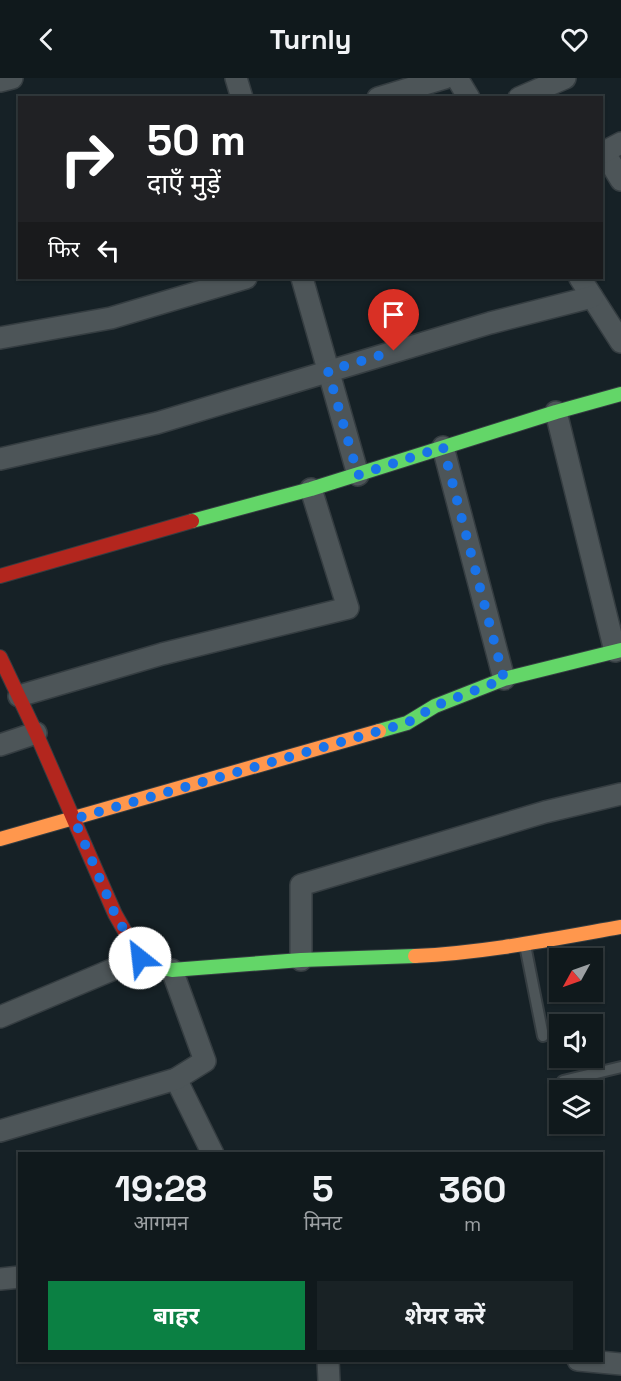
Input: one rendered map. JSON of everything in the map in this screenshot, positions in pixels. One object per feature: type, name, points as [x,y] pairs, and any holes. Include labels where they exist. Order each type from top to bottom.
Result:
[{"type":"street","points":[[0,81],[12,78]]},
{"type":"street","points":[[236,78],[241,96]]},
{"type":"street","points":[[385,96],[445,78]]},
{"type":"street","points":[[457,78],[468,96]]},
{"type":"street","points":[[524,96],[565,78]]},
{"type":"street","points":[[609,149],[621,180]]},
{"type":"street","points":[[0,338],[111,318],[243,279]]},
{"type":"street","points":[[302,279],[358,475]]},
{"type":"street","points":[[581,279],[621,342]]},
{"type":"street","points":[[0,459],[157,423],[490,322],[592,297]]},
{"type":"street","points":[[0,576],[311,489],[556,412],[621,394]]},
{"type":"street","points":[[0,839],[407,723],[435,706],[504,679],[618,651],[556,412]]},
{"type":"street","points":[[443,447],[504,679]]},
{"type":"street","points":[[19,696],[162,654],[348,608],[311,489]]},
{"type":"street","points":[[0,657],[36,733],[115,914],[140,958],[157,967],[172,970],[301,960],[435,955],[524,944],[621,927]]},
{"type":"street","points":[[0,745],[36,733]]},
{"type":"street","points":[[301,960],[301,885],[545,812],[621,794]]},
{"type":"street","points":[[0,1017],[140,958]]},
{"type":"street","points":[[0,1131],[176,1079],[205,1061],[172,970]]},
{"type":"street","points":[[176,1079],[212,1152]]},
{"type":"street","points":[[0,1279],[18,1277]]},
{"type":"street","points":[[328,1362],[329,1381]]},
{"type":"street","points":[[600,1362],[621,1364]]},
{"type":"lane","points":[[524,944],[543,1036]]},
{"type":"lane","points":[[567,1080],[621,1067]]},
{"type":"traffic: fast","points":[[192,521],[311,489],[556,412],[621,394]]},
{"type":"traffic: fast","points":[[379,731],[407,723],[435,706],[504,679],[621,650]]},
{"type":"traffic: fast","points":[[145,961],[157,967],[172,970],[301,960],[415,956]]},
{"type":"traffic: slow","points":[[0,839],[379,731]]},
{"type":"traffic: slow","points":[[415,956],[493,949],[621,927]]},
{"type":"traffic: jam","points":[[0,576],[192,521]]},
{"type":"traffic: jam","points":[[0,657],[36,733],[115,914],[140,958],[145,961]]},
{"type":"route","points":[[140,958],[115,914],[74,819],[407,723],[435,706],[504,679],[443,447],[358,475],[328,371],[394,351]]}]
